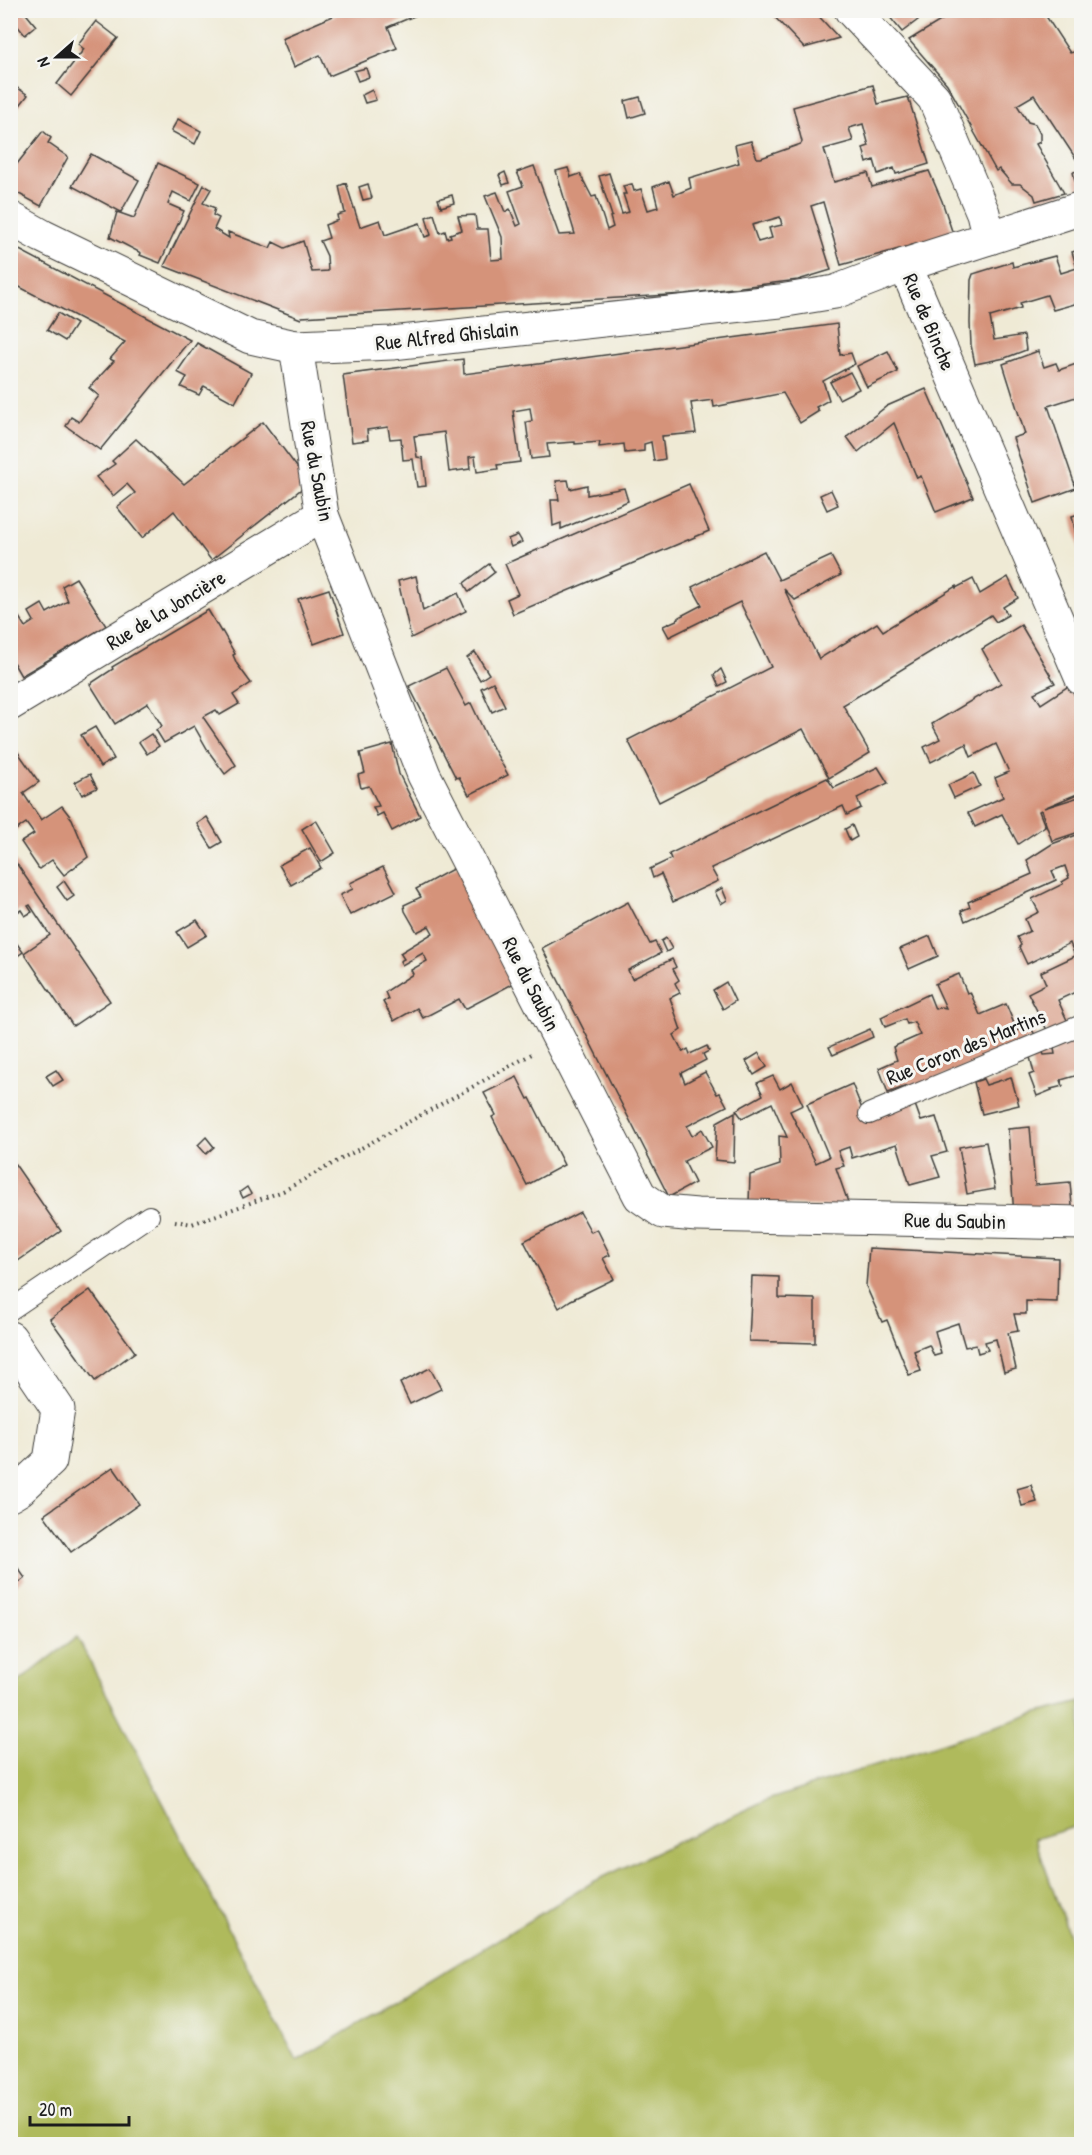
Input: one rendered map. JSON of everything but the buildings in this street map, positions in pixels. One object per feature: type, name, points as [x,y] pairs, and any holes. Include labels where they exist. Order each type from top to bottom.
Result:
[{"type":"street","points":[[851,10],[934,98],[983,213],[989,238]]},
{"type":"street","name":"Rue de Binche","points":[[1082,208],[905,265],[1082,679]]},
{"type":"street","name":"Rue Alfred Ghislain","points":[[10,218],[42,236],[250,337],[296,347],[392,343],[780,301],[835,292],[905,265]]},
{"type":"street","name":"Rue du Saubin","points":[[296,347],[322,515],[424,775],[640,1196],[663,1212],[698,1215],[1082,1223]]},
{"type":"street","name":"Rue de la Joncière","points":[[10,704],[322,515]]},
{"type":"street","points":[[10,1338],[58,1409],[50,1461],[20,1489],[10,1495]]},
{"type":"lane","name":"Rue Coron des Martins","points":[[868,1114],[1082,1025]]},
{"type":"lane","points":[[10,1310],[149,1216]]},
{"type":"path","points":[[149,1216],[192,1224],[283,1191],[558,1039]]},
{"type":"green space","points":[[77,1637],[297,2061],[593,1882],[764,1801],[1030,1715],[1081,1702],[1081,1825],[1035,1839],[1081,1969],[1081,2144],[11,2144],[11,1688]]}]
